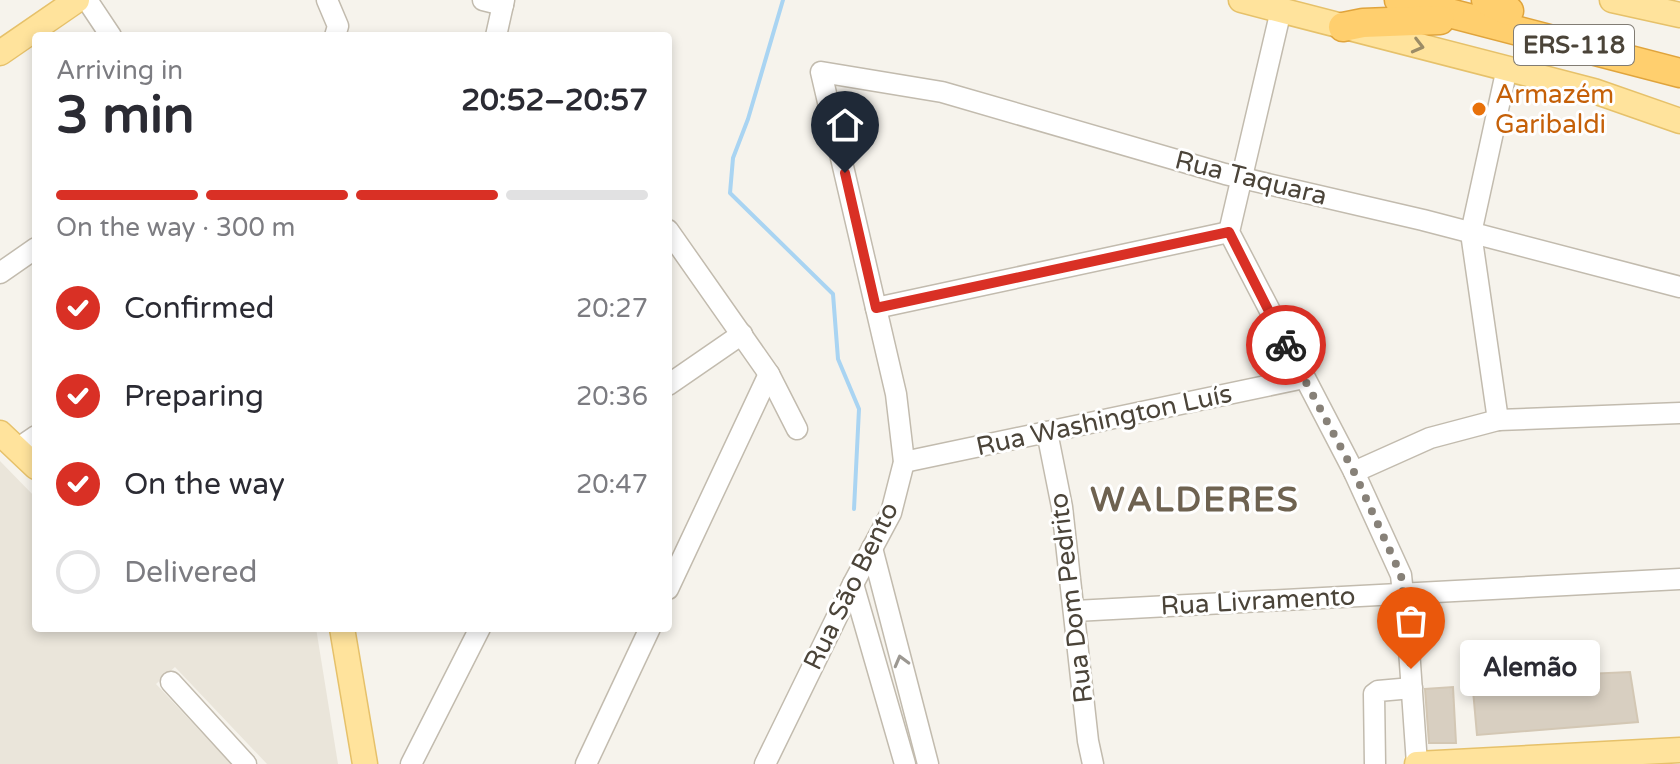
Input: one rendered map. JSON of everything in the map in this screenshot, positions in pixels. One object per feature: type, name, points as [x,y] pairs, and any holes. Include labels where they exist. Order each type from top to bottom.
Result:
[{"type":"highway","name":"ERS-118","points":[[1399,0],[1484,7],[1680,54]]},
{"type":"highway","name":"ERS-118","points":[[1484,7],[1680,73]]},
{"type":"highway","points":[[1343,27],[1484,7]]},
{"type":"main road","points":[[0,53],[77,0]]},
{"type":"main road","points":[[1241,0],[1594,91],[1680,121]]},
{"type":"main road","points":[[1612,0],[1680,15]]},
{"type":"main road","points":[[18,439],[32,461]]},
{"type":"main road","points":[[343,632],[365,764]]},
{"type":"main road","points":[[1417,764],[1570,760],[1680,750]]},
{"type":"street","points":[[87,0],[108,32]]},
{"type":"street","points":[[327,0],[338,26],[336,32]]},
{"type":"street","points":[[483,0],[504,3],[497,32]]},
{"type":"street","points":[[1281,10],[1229,232],[1354,472],[1401,575],[1417,764]]},
{"type":"street","points":[[1498,420],[1471,233],[1507,68]]},
{"type":"street","name":"Rua Taquara","points":[[821,72],[942,92],[1244,178],[1680,287]]},
{"type":"street","name":"Rua São Bento","points":[[765,764],[891,513],[904,462],[896,394],[821,72]]},
{"type":"street","points":[[876,308],[1229,232]]},
{"type":"street","points":[[672,236],[769,374],[797,429]]},
{"type":"street","points":[[0,273],[32,251]]},
{"type":"street","points":[[672,382],[742,334]]},
{"type":"street","points":[[672,580],[769,374]]},
{"type":"street","name":"Rua Washington Luís","points":[[904,462],[1304,378]]},
{"type":"street","points":[[1354,472],[1430,438],[1498,420],[1680,413]]},
{"type":"street","name":"Rua Dom Pedrito","points":[[1047,432],[1062,507],[1093,764]]},
{"type":"street","points":[[872,548],[928,764]]},
{"type":"street","name":"Rua Livramento","points":[[1075,611],[1680,579]]},
{"type":"street","points":[[853,584],[905,764]]},
{"type":"street","points":[[411,764],[478,632]]},
{"type":"street","points":[[586,764],[648,632]]},
{"type":"street","points":[[171,682],[246,764]]},
{"type":"street","points":[[1375,764],[1374,694],[1412,688]]},
{"type":"street","points":[[891,713],[913,707]]},
{"type":"shaded area","points":[[0,461],[32,494],[32,632],[317,632],[338,764],[267,764],[175,667],[156,684],[231,764],[0,764]]},
{"type":"building","points":[[1630,672],[1638,722],[1477,735],[1472,679]]},
{"type":"building","points":[[1453,687],[1456,743],[1429,743],[1425,689]]},
{"type":"waterway","points":[[783,0],[748,119],[733,158],[730,193],[833,294],[838,359],[859,409],[854,509]]},
{"type":"way so far","points":[[1286,345],[1354,472],[1401,575],[1411,669]]},
{"type":"place","name":"Armazém Garibaldi","points":[[1479,109]]},
{"type":"place","name":"Alemão","points":[[1411,669]]},
{"type":"district","name":"WALDERES","points":[[1195,500]]},
{"type":"route","points":[[845,173],[876,308],[1229,232],[1286,345]]}]
